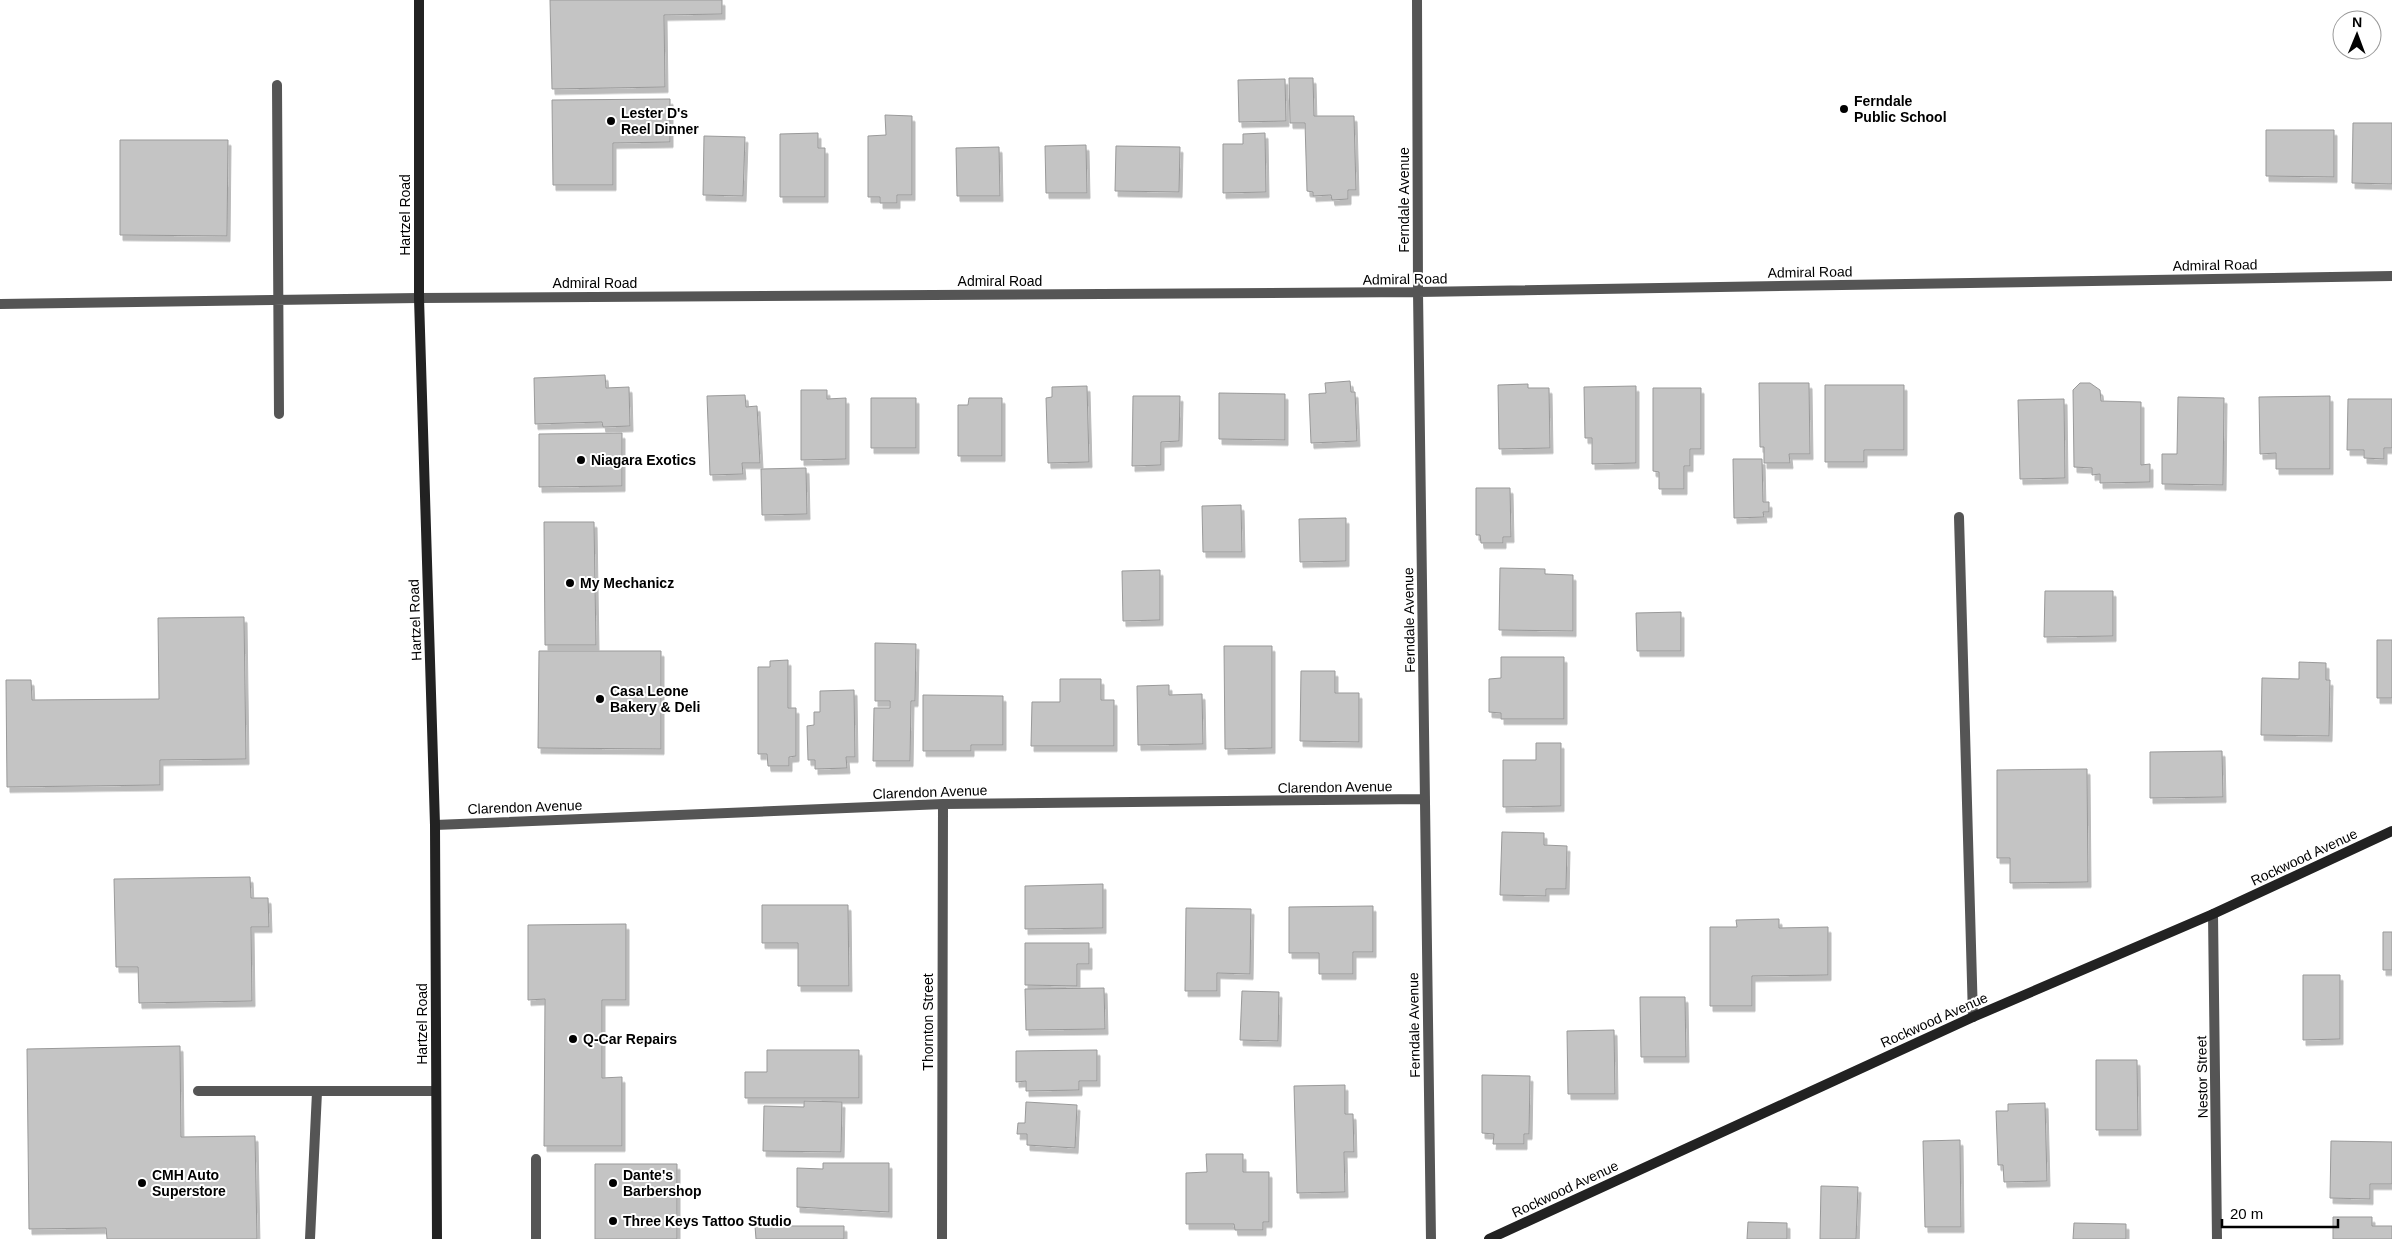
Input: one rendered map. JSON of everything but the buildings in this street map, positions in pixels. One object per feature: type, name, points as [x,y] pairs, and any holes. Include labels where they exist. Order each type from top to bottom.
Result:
[{"type":"street","name":"Hartzel Road","points":[[419,0],[419,298],[435,824],[437,1239]]},
{"type":"street","name":"Ferndale Avenue","points":[[1417,0],[1418,292],[1431,1239]]},
{"type":"street","points":[[277,85],[279,414]]},
{"type":"street","name":"Admiral Road","points":[[0,304],[419,298],[1418,292],[2392,276]]},
{"type":"street","points":[[1959,517],[1973,1017]]},
{"type":"street","name":"Clarendon Avenue","points":[[435,824],[943,804],[1425,799]]},
{"type":"street","name":"Thornton Street","points":[[942,1239],[943,804]]},
{"type":"street","name":"Rockwood Avenue","points":[[1489,1239],[1973,1017],[2213,914],[2392,831]]},
{"type":"street","name":"Nestor Street","points":[[2213,914],[2218,1239]]},
{"type":"street","points":[[198,1091],[436,1091]]},
{"type":"street","points":[[310,1239],[318,1092]]},
{"type":"street","points":[[536,1159],[536,1239]]},
{"type":"place","name":"Ferndale Public School","points":[[1844,109]]},
{"type":"place","name":"Lester D's Reel Dinner","points":[[611,121]]},
{"type":"place","name":"Niagara Exotics","points":[[581,460]]},
{"type":"place","name":"My Mechanicz","points":[[570,583]]},
{"type":"place","name":"Casa Leone Bakery & Deli","points":[[600,699]]},
{"type":"place","name":"Q-Car Repairs","points":[[573,1039]]},
{"type":"place","name":"CMH Auto Superstore","points":[[142,1183]]},
{"type":"place","name":"Dante's Barbershop","points":[[613,1183]]},
{"type":"place","name":"Three Keys Tattoo Studio","points":[[613,1221]]}]
